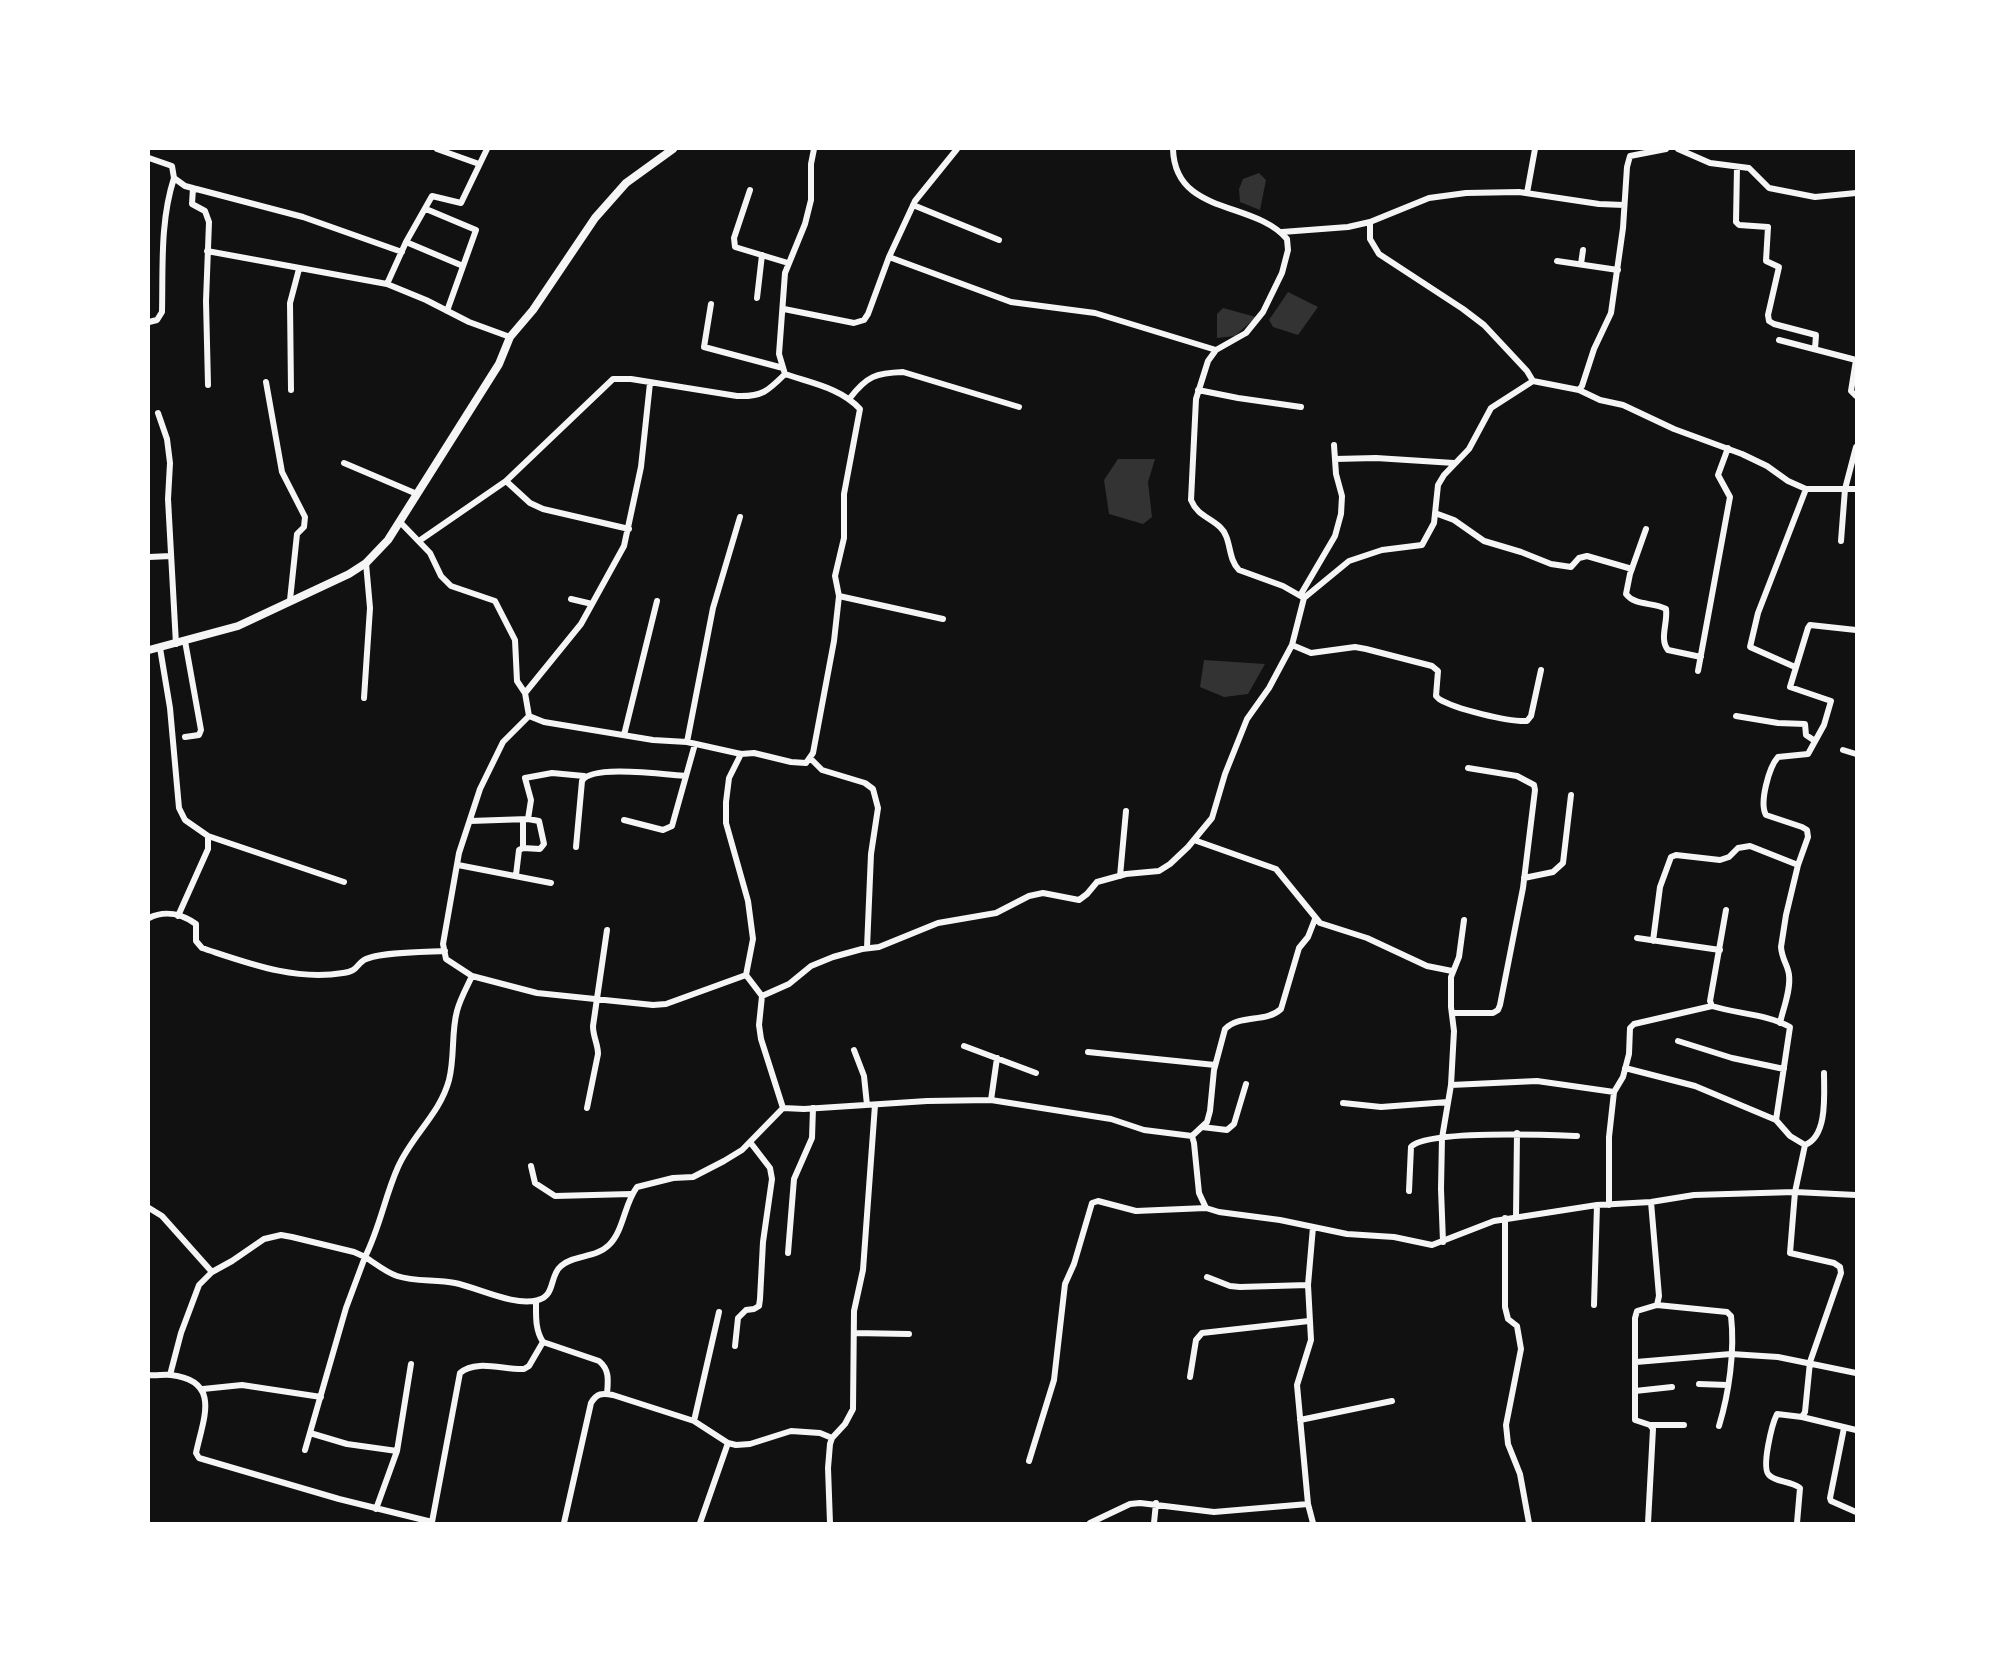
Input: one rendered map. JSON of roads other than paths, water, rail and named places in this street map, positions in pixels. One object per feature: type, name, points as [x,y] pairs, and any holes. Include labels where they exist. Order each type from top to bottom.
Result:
[{"type":"main road","points":[[149,650],[238,626],[366,564],[400,522],[499,364],[510,337],[533,310],[594,218],[626,183],[673,149]]},
{"type":"street","points":[[437,149],[479,164]]},
{"type":"street","points":[[387,284],[406,242],[432,197],[461,203],[487,149]]},
{"type":"street","points":[[784,371],[779,354],[785,272],[805,224],[811,200],[811,164],[814,149]]},
{"type":"street","points":[[784,309],[860,323],[868,314],[889,257],[913,205],[957,149]]},
{"type":"street","points":[[1174,149],[1177,172],[1188,188],[1214,203],[1282,232],[1331,230],[1370,222],[1429,198],[1466,193],[1527,193],[1624,205]]},
{"type":"street","points":[[1527,193],[1535,149]]},
{"type":"street","points":[[1579,390],[1583,386],[1594,349],[1611,313],[1630,156],[1666,149]]},
{"type":"street","points":[[1678,149],[1710,163],[1749,168],[1756,173],[1763,185],[1782,191],[1815,197],[1856,193]]},
{"type":"street","points":[[149,159],[172,166],[174,178],[164,229],[162,312],[158,320],[149,322]]},
{"type":"street","points":[[1737,167],[1735,222],[1739,225],[1768,227],[1766,261],[1779,267],[1769,321],[1816,335],[1815,349]]},
{"type":"street","points":[[174,178],[193,188],[303,217],[402,252]]},
{"type":"street","points":[[193,188],[192,204],[205,211],[209,222],[208,385]]},
{"type":"street","points":[[750,190],[733,243],[735,247],[788,263]]},
{"type":"street","points":[[913,205],[999,240]]},
{"type":"street","points":[[426,209],[476,230],[447,311]]},
{"type":"street","points":[[1370,222],[1370,239],[1379,254],[1463,309],[1484,326],[1527,371],[1533,381]]},
{"type":"street","points":[[1282,232],[1287,239],[1289,250],[1276,288],[1259,318],[1246,333],[1216,350],[1208,361],[1198,390],[1191,500],[1194,508],[1224,531],[1238,570],[1303,596]]},
{"type":"street","points":[[406,242],[463,266]]},
{"type":"street","points":[[1581,264],[1583,250]]},
{"type":"street","points":[[207,251],[387,284],[469,322],[510,337]]},
{"type":"street","points":[[757,298],[762,255]]},
{"type":"street","points":[[889,257],[1011,302],[1095,313],[1216,350]]},
{"type":"street","points":[[1557,261],[1618,270]]},
{"type":"street","points":[[291,390],[290,303],[299,269]]},
{"type":"street","points":[[529,716],[544,722],[691,743],[741,754],[754,753],[792,762],[806,763],[813,753],[834,641],[839,596],[835,576],[844,538],[844,494],[860,409],[850,398],[831,389],[784,371],[704,347],[711,304]]},
{"type":"street","points":[[1779,340],[1856,360],[1851,385],[1851,391],[1856,396]]},
{"type":"street","points":[[419,541],[506,481],[613,379],[631,379],[751,397],[763,394],[784,371]]},
{"type":"street","points":[[850,398],[868,378],[888,372],[903,372],[1019,407]]},
{"type":"street","points":[[1303,596],[1349,561],[1382,550],[1422,545],[1434,523],[1438,485],[1454,463],[1469,449],[1491,408],[1533,381],[1579,390],[1600,400],[1623,405],[1674,429],[1767,466],[1788,481],[1806,489],[1856,489]]},
{"type":"street","points":[[266,382],[282,472],[305,517],[304,527],[297,534],[290,600]]},
{"type":"street","points":[[525,693],[567,642],[617,562],[629,529],[641,467],[650,383]]},
{"type":"street","points":[[1198,390],[1301,407]]},
{"type":"street","points":[[158,413],[167,439],[170,463],[168,499],[171,556],[181,643],[201,730],[199,735],[185,737]]},
{"type":"street","points":[[762,996],[789,984],[811,966],[833,957],[879,947],[938,923],[996,913],[1029,896],[1043,893],[1079,900],[1097,882],[1159,871],[1178,857],[1212,818],[1225,774],[1247,719],[1269,688],[1292,645],[1303,596],[1335,536],[1342,496],[1334,445]]},
{"type":"street","points":[[1841,541],[1845,489],[1856,447]]},
{"type":"street","points":[[1699,671],[1730,497],[1718,475],[1728,449]]},
{"type":"street","points":[[1335,458],[1454,463]]},
{"type":"street","points":[[344,463],[417,494]]},
{"type":"street","points":[[506,481],[530,503],[543,509],[629,529]]},
{"type":"street","points":[[1795,667],[1750,647],[1758,613],[1806,489]]},
{"type":"street","points":[[1436,513],[1454,520],[1484,541],[1551,564],[1570,567],[1579,558],[1587,556],[1632,569]]},
{"type":"street","points":[[624,820],[663,830],[669,829],[675,819],[686,776],[713,608],[740,517]]},
{"type":"street","points":[[400,522],[430,553],[441,576],[451,586],[495,601],[515,640],[517,681],[525,693],[529,716]]},
{"type":"street","points":[[1646,528],[1626,589],[1627,597],[1632,601],[1654,604],[1666,609],[1664,646],[1677,653],[1701,657]]},
{"type":"street","points":[[149,557],[171,556]]},
{"type":"street","points":[[364,698],[370,608],[366,564]]},
{"type":"street","points":[[839,596],[943,619]]},
{"type":"street","points":[[571,599],[592,604]]},
{"type":"street","points":[[624,735],[657,601]]},
{"type":"street","points":[[1780,1023],[1789,986],[1789,974],[1782,959],[1781,947],[1798,865],[1808,837],[1807,830],[1766,815],[1763,809],[1774,760],[1777,757],[1808,754],[1824,726],[1831,701],[1790,687],[1810,625],[1856,630]]},
{"type":"street","points":[[1292,645],[1311,653],[1366,649],[1432,666],[1438,671],[1436,695],[1439,699],[1519,722],[1527,721],[1531,716],[1541,670]]},
{"type":"street","points":[[160,648],[170,708],[179,808],[186,820],[208,836],[344,882]]},
{"type":"street","points":[[529,716],[503,742],[480,789],[458,865],[443,944],[446,959],[472,976],[537,993],[653,1005],[666,1004],[747,975]]},
{"type":"street","points":[[1736,716],[1777,723],[1805,724],[1806,735],[1815,741]]},
{"type":"street","points":[[1843,750],[1856,754]]},
{"type":"street","points":[[741,754],[729,778],[726,823],[750,914],[753,939],[747,975],[762,996],[759,1025],[761,1039],[783,1108]]},
{"type":"street","points":[[810,758],[822,769],[870,785],[878,808],[871,854],[867,948]]},
{"type":"street","points":[[1453,1013],[1493,1013],[1498,1010],[1524,878],[1535,790],[1534,785],[1517,776],[1468,768]]},
{"type":"street","points":[[523,848],[531,800],[525,778],[552,773],[584,776],[593,772],[686,776]]},
{"type":"street","points":[[576,847],[584,776]]},
{"type":"street","points":[[1524,878],[1553,872],[1563,863],[1571,796]]},
{"type":"street","points":[[1120,876],[1126,811]]},
{"type":"street","points":[[470,821],[539,821],[544,844],[540,849],[519,850],[516,875]]},
{"type":"street","points":[[178,916],[208,849],[208,836]]},
{"type":"street","points":[[1194,840],[1276,869],[1306,904],[1315,919],[1327,926],[1378,942],[1427,966],[1452,971]]},
{"type":"street","points":[[1653,941],[1660,887],[1671,857],[1676,855],[1720,860],[1729,857],[1743,846],[1750,846],[1798,865]]},
{"type":"street","points":[[458,865],[551,883]]},
{"type":"street","points":[[1712,1006],[1710,997],[1726,910]]},
{"type":"street","points":[[149,918],[167,913],[189,919],[196,924],[196,941],[202,948],[296,975],[342,974],[355,971],[364,960],[382,955],[444,951]]},
{"type":"street","points":[[170,1375],[181,1333],[199,1285],[212,1272],[264,1239],[281,1235],[338,1247],[365,1257],[397,1276],[453,1282],[504,1298],[536,1301],[545,1297],[553,1287],[555,1274],[562,1265],[600,1251],[611,1244],[631,1194],[637,1187],[651,1182],[693,1177],[742,1150],[783,1108],[991,1100],[1111,1119],[1144,1130],[1192,1136],[1207,1122],[1215,1065],[1223,1034],[1229,1024],[1275,1014],[1281,1009],[1299,948],[1308,937],[1315,919]]},
{"type":"street","points":[[1443,1242],[1442,1138],[1451,1085],[1452,971],[1459,957],[1464,920]]},
{"type":"street","points":[[587,1108],[598,1054],[593,1037],[607,930]]},
{"type":"street","points":[[1637,938],[1720,950]]},
{"type":"street","points":[[304,1450],[346,1308],[377,1231],[399,1165],[420,1131],[436,1112],[443,1097],[452,1065],[457,1011],[472,976]]},
{"type":"street","points":[[1609,1205],[1609,1137],[1614,1092],[1623,1077],[1629,1054],[1630,1028],[1634,1024],[1712,1006],[1790,1027],[1776,1120]]},
{"type":"street","points":[[1678,1041],[1732,1058],[1784,1069]]},
{"type":"street","points":[[964,1046],[1036,1073]]},
{"type":"street","points":[[830,1523],[828,1468],[832,1438],[845,1424],[852,1409],[854,1311],[863,1270],[871,1105],[854,1050]]},
{"type":"street","points":[[1088,1052],[1215,1065]]},
{"type":"street","points":[[991,1100],[997,1058]]},
{"type":"street","points":[[1625,1068],[1695,1086],[1776,1120],[1790,1136],[1805,1145]]},
{"type":"street","points":[[1805,1145],[1813,1141],[1818,1132],[1824,1105],[1824,1073]]},
{"type":"street","points":[[1451,1085],[1538,1081],[1614,1092]]},
{"type":"street","points":[[1202,1127],[1227,1130],[1234,1124],[1246,1084]]},
{"type":"street","points":[[1343,1103],[1381,1107],[1448,1102]]},
{"type":"street","points":[[788,1253],[794,1179],[812,1138],[813,1108]]},
{"type":"street","points":[[1516,1217],[1517,1133]]},
{"type":"street","points":[[1409,1191],[1410,1147],[1414,1143],[1442,1138],[1517,1133],[1577,1136]]},
{"type":"street","points":[[1192,1136],[1199,1193],[1206,1208]]},
{"type":"street","points":[[735,1346],[738,1318],[746,1310],[759,1306],[761,1300],[763,1242],[772,1179],[770,1168],[750,1142]]},
{"type":"street","points":[[1802,1417],[1810,1363],[1841,1273],[1840,1267],[1834,1263],[1790,1253],[1796,1192],[1805,1145]]},
{"type":"street","points":[[530,1166],[535,1183],[555,1196],[631,1194]]},
{"type":"street","points":[[1029,1461],[1054,1380],[1065,1284],[1074,1264],[1092,1203],[1098,1201],[1136,1211],[1206,1208],[1347,1234],[1394,1237],[1432,1245],[1505,1218],[1531,1217],[1597,1205],[1651,1202],[1694,1195],[1796,1192],[1856,1195]]},
{"type":"street","points":[[1651,1202],[1658,1285],[1657,1305]]},
{"type":"street","points":[[1594,1305],[1597,1205]]},
{"type":"street","points":[[149,1208],[162,1216],[212,1272]]},
{"type":"street","points":[[1505,1218],[1506,1307],[1508,1319],[1517,1326],[1521,1349],[1506,1425],[1508,1444],[1520,1474],[1528,1523]]},
{"type":"street","points":[[1313,1227],[1308,1285],[1310,1348],[1298,1375],[1297,1385],[1308,1504],[1313,1523]]},
{"type":"street","points":[[1207,1277],[1240,1287],[1308,1285]]},
{"type":"street","points":[[536,1301],[536,1326],[543,1342],[604,1365],[608,1377],[607,1394]]},
{"type":"street","points":[[1684,1425],[1650,1425],[1635,1420],[1637,1311],[1657,1305],[1727,1312],[1731,1322],[1731,1354],[1724,1411],[1719,1426]]},
{"type":"street","points":[[694,1422],[719,1312]]},
{"type":"street","points":[[1190,1377],[1196,1340],[1202,1333],[1308,1321]]},
{"type":"street","points":[[854,1333],[909,1334]]},
{"type":"street","points":[[203,1389],[204,1419],[196,1453],[199,1458],[376,1509],[432,1522],[460,1373],[467,1367],[477,1366],[524,1369],[530,1366],[543,1342]]},
{"type":"street","points":[[1636,1363],[1731,1354],[1778,1357],[1856,1373]]},
{"type":"street","points":[[376,1509],[397,1451],[411,1364]]},
{"type":"street","points":[[149,1375],[170,1375],[192,1381],[203,1389],[242,1385],[321,1397]]},
{"type":"street","points":[[1699,1384],[1727,1385]]},
{"type":"street","points":[[1635,1391],[1672,1387]]},
{"type":"street","points":[[564,1523],[590,1403],[595,1395],[607,1394],[694,1422],[728,1443],[750,1444],[791,1431],[820,1433],[832,1438]]},
{"type":"street","points":[[1300,1420],[1392,1401]]},
{"type":"street","points":[[1797,1523],[1800,1488],[1795,1483],[1771,1478],[1767,1474],[1765,1464],[1777,1415],[1802,1417],[1856,1430]]},
{"type":"street","points":[[1648,1523],[1653,1440],[1650,1425]]},
{"type":"street","points":[[1844,1428],[1830,1497],[1839,1506],[1856,1512]]},
{"type":"street","points":[[310,1433],[347,1444],[397,1451]]},
{"type":"street","points":[[700,1523],[728,1443]]},
{"type":"street","points":[[1090,1523],[1130,1504],[1156,1503],[1214,1512],[1308,1504]]},
{"type":"street","points":[[1154,1523],[1156,1503]]}]
